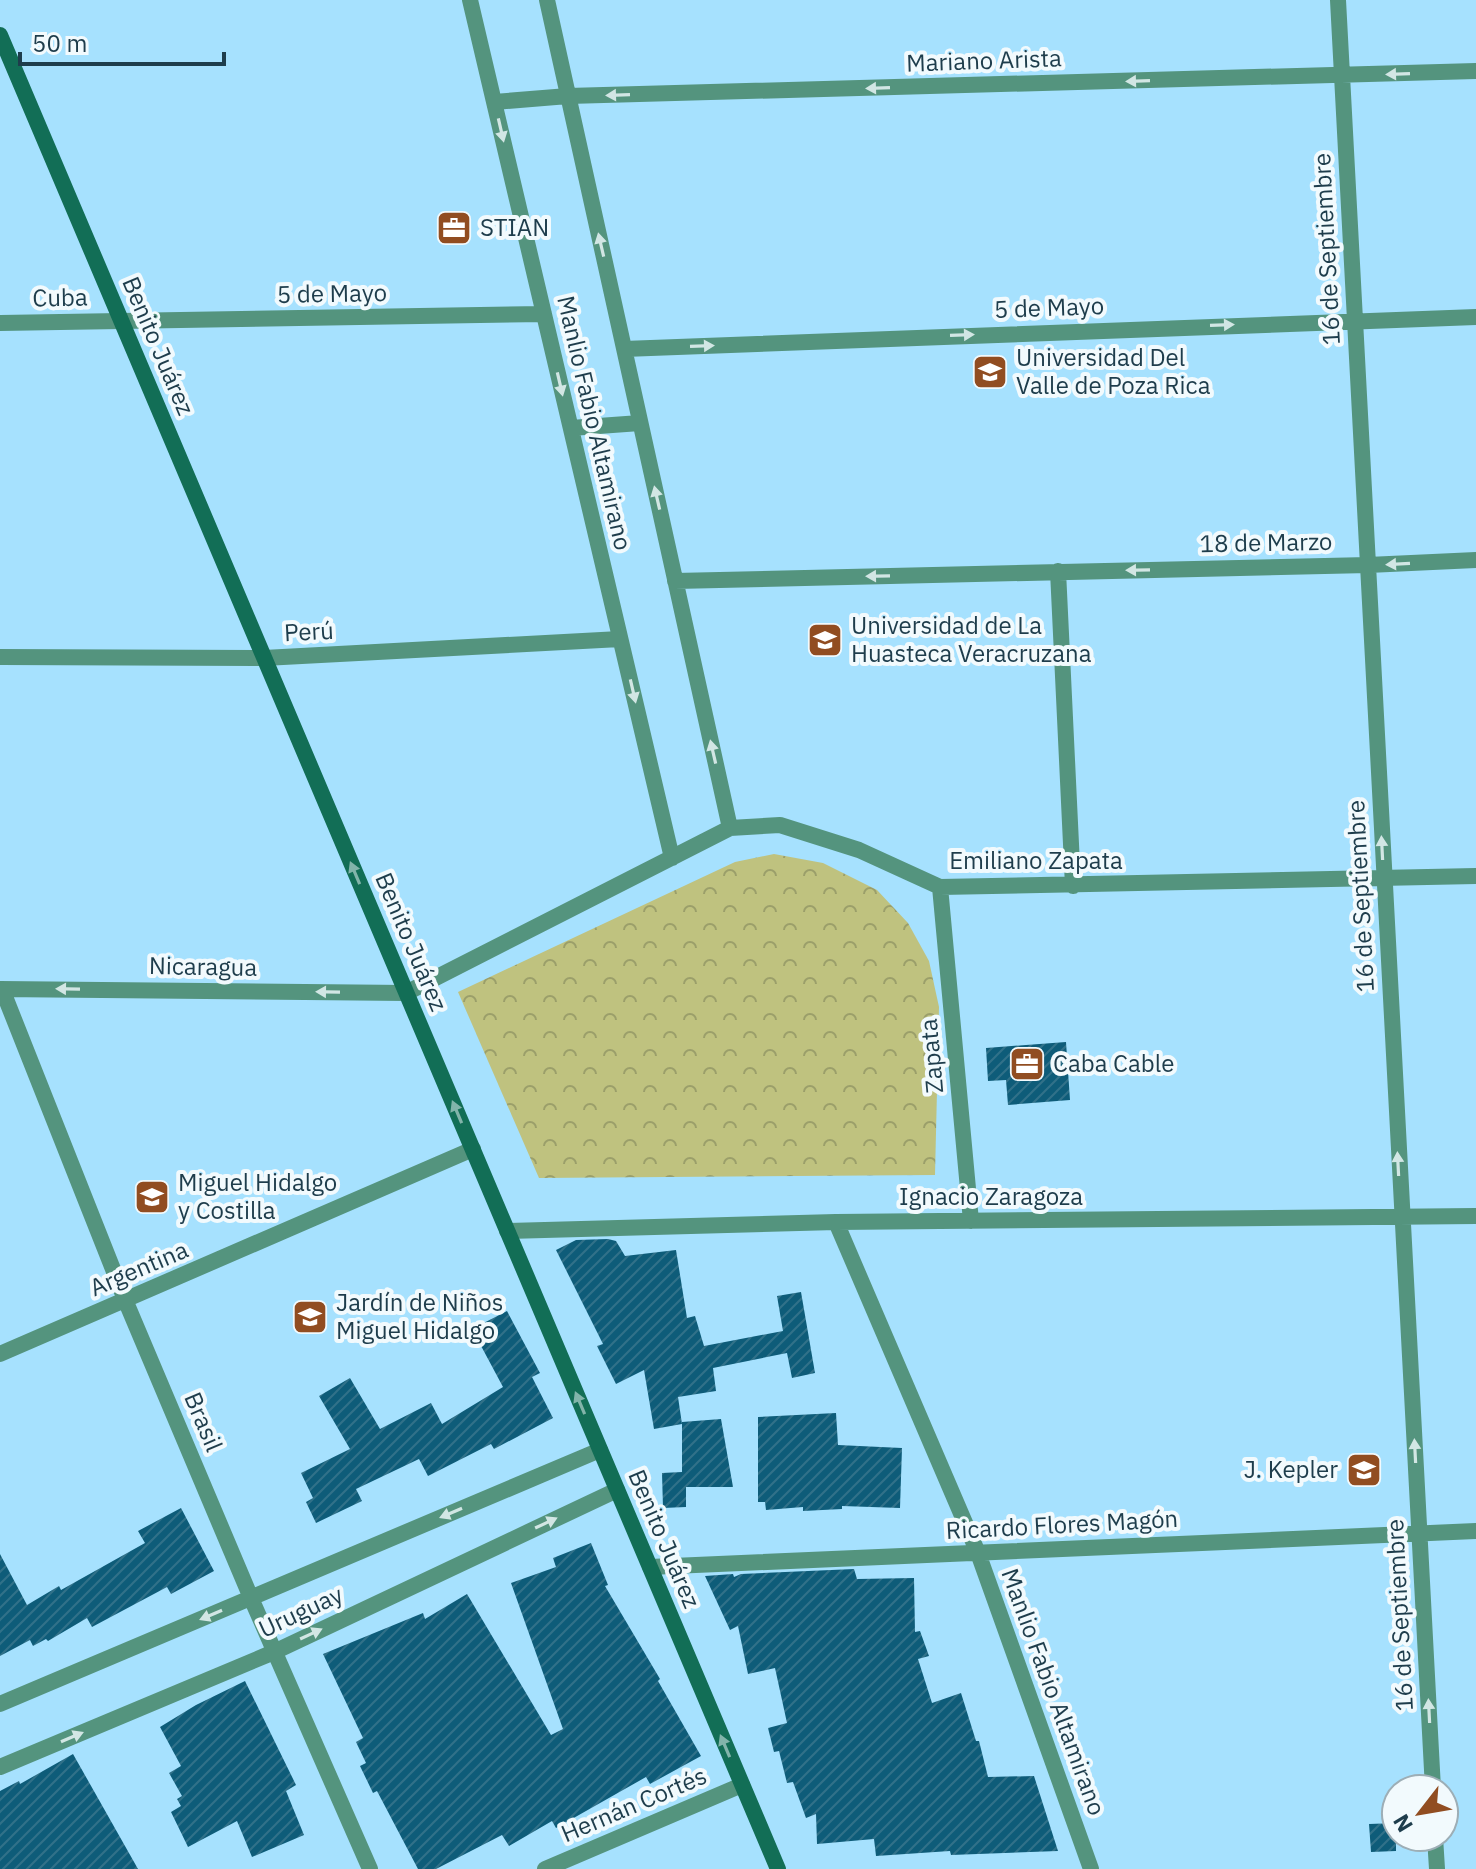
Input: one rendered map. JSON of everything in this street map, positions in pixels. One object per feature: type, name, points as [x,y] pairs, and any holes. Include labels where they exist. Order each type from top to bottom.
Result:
[{"type":"street","name":"Manlio Fabio Altamirano","points":[[470,0],[672,858]]},
{"type":"street","name":"Manlio Fabio Altamirano","points":[[547,0],[730,828]]},
{"type":"street","name":"16 de Septiembre","points":[[1338,0],[1432,1773]]},
{"type":"street","name":"Benito Juárez","points":[[0,35],[778,1869]]},
{"type":"street","name":"Mariano Arista","points":[[494,102],[568,96],[1476,71]]},
{"type":"street","name":"5 de Mayo","points":[[122,321],[544,314]]},
{"type":"street","name":"5 de Mayo","points":[[624,349],[1476,317]]},
{"type":"street","name":"Cuba","points":[[0,323],[122,321]]},
{"type":"street","points":[[571,428],[640,423]]},
{"type":"street","name":"18 de Marzo","points":[[675,581],[1476,560]]},
{"type":"street","points":[[1058,571],[1073,886]]},
{"type":"street","name":"Perú","points":[[0,657],[264,658],[620,639]]},
{"type":"street","name":"Emiliano Zapata","points":[[406,993],[730,828],[780,825],[859,850],[940,887],[1476,876]]},
{"type":"street","name":"Zapata","points":[[940,887],[971,1221]]},
{"type":"street","name":"Nicaragua","points":[[1,989],[406,993]]},
{"type":"street","name":"Brasil","points":[[1,989],[126,1302],[274,1652],[370,1869]]},
{"type":"street","name":"Argentina","points":[[0,1354],[473,1149]]},
{"type":"street","name":"Ignacio Zaragoza","points":[[507,1231],[836,1222],[1476,1216]]},
{"type":"street","name":"Manlio Fabio Altamirano","points":[[836,1222],[978,1553],[1091,1869]]},
{"type":"street","name":"Uruguay","points":[[0,1704],[600,1450]]},
{"type":"street","name":"Uruguay","points":[[0,1767],[274,1652],[617,1490]]},
{"type":"street","name":"Ricardo Flores Magón","points":[[650,1567],[1476,1531]]},
{"type":"street","name":"Hernán Cortés","points":[[545,1869],[742,1785]]},
{"type":"green space","points":[[774,854],[823,863],[877,890],[908,923],[929,961],[939,1007],[935,1175],[539,1178],[458,992],[735,862]]},
{"type":"building","name":"Caba Cable","points":[[1066,1042],[1070,1100],[1008,1105],[1006,1080],[988,1081],[986,1048]]},
{"type":"building","points":[[576,1240],[616,1241],[625,1256],[676,1250],[687,1318],[695,1316],[704,1346],[783,1331],[777,1296],[801,1292],[815,1373],[792,1378],[787,1353],[713,1368],[716,1391],[678,1397],[682,1424],[654,1429],[644,1370],[616,1384],[597,1346],[603,1344],[556,1250]]},
{"type":"building","points":[[507,1311],[540,1373],[532,1377],[553,1418],[494,1449],[491,1444],[428,1476],[419,1459],[356,1489],[362,1501],[316,1523],[306,1502],[313,1498],[301,1473],[350,1449],[319,1396],[350,1378],[380,1429],[431,1403],[442,1424],[503,1387],[472,1329]]},
{"type":"building","points":[[836,1413],[838,1445],[902,1448],[900,1508],[842,1506],[842,1509],[803,1511],[803,1507],[766,1510],[765,1502],[758,1502],[758,1417]]},
{"type":"building","points":[[721,1419],[733,1487],[686,1487],[686,1507],[663,1508],[662,1473],[682,1472],[682,1422]]},
{"type":"building","points":[[181,1508],[214,1571],[171,1594],[167,1587],[92,1627],[87,1618],[48,1641],[46,1639],[33,1646],[30,1640],[0,1656],[0,1554],[27,1605],[59,1586],[61,1590],[145,1543],[138,1531]]},
{"type":"building","points":[[591,1543],[608,1585],[605,1586],[701,1756],[650,1784],[646,1777],[556,1828],[552,1821],[509,1846],[502,1835],[436,1869],[418,1869],[377,1791],[373,1793],[360,1766],[366,1763],[356,1742],[363,1738],[323,1654],[423,1613],[425,1619],[467,1594],[551,1735],[563,1729],[511,1583],[556,1567],[553,1558]]},
{"type":"building","points":[[854,1569],[857,1579],[914,1578],[915,1632],[920,1631],[929,1656],[918,1659],[932,1703],[961,1693],[976,1741],[979,1741],[988,1777],[1034,1776],[1058,1851],[951,1855],[950,1851],[876,1856],[874,1839],[817,1844],[816,1814],[806,1818],[793,1782],[787,1783],[779,1751],[774,1752],[768,1728],[787,1723],[775,1668],[748,1674],[738,1626],[730,1630],[705,1576]]},
{"type":"building","points":[[245,1681],[296,1785],[286,1791],[304,1835],[252,1857],[237,1821],[188,1847],[171,1812],[181,1806],[177,1799],[182,1796],[169,1773],[181,1766],[160,1727]]},
{"type":"building","points":[[73,1754],[138,1869],[0,1869],[0,1791],[19,1781],[20,1784]]},
{"type":"building","points":[[1369,1824],[1380,1824],[1380,1852],[1371,1852]]},
{"type":"place","name":"STIAN","points":[[454,228]]},
{"type":"place","name":"Universidad Del Valle de Poza Rica","points":[[990,372]]},
{"type":"place","name":"Universidad de La Huasteca Veracruzana","points":[[825,640]]},
{"type":"place","name":"Caba Cable","points":[[1027,1064]]},
{"type":"place","name":"Miguel Hidalgo y Costilla","points":[[152,1197]]},
{"type":"place","name":"Jardín de Niños Miguel Hidalgo","points":[[310,1317]]},
{"type":"place","name":"J. Kepler","points":[[1364,1470]]}]
